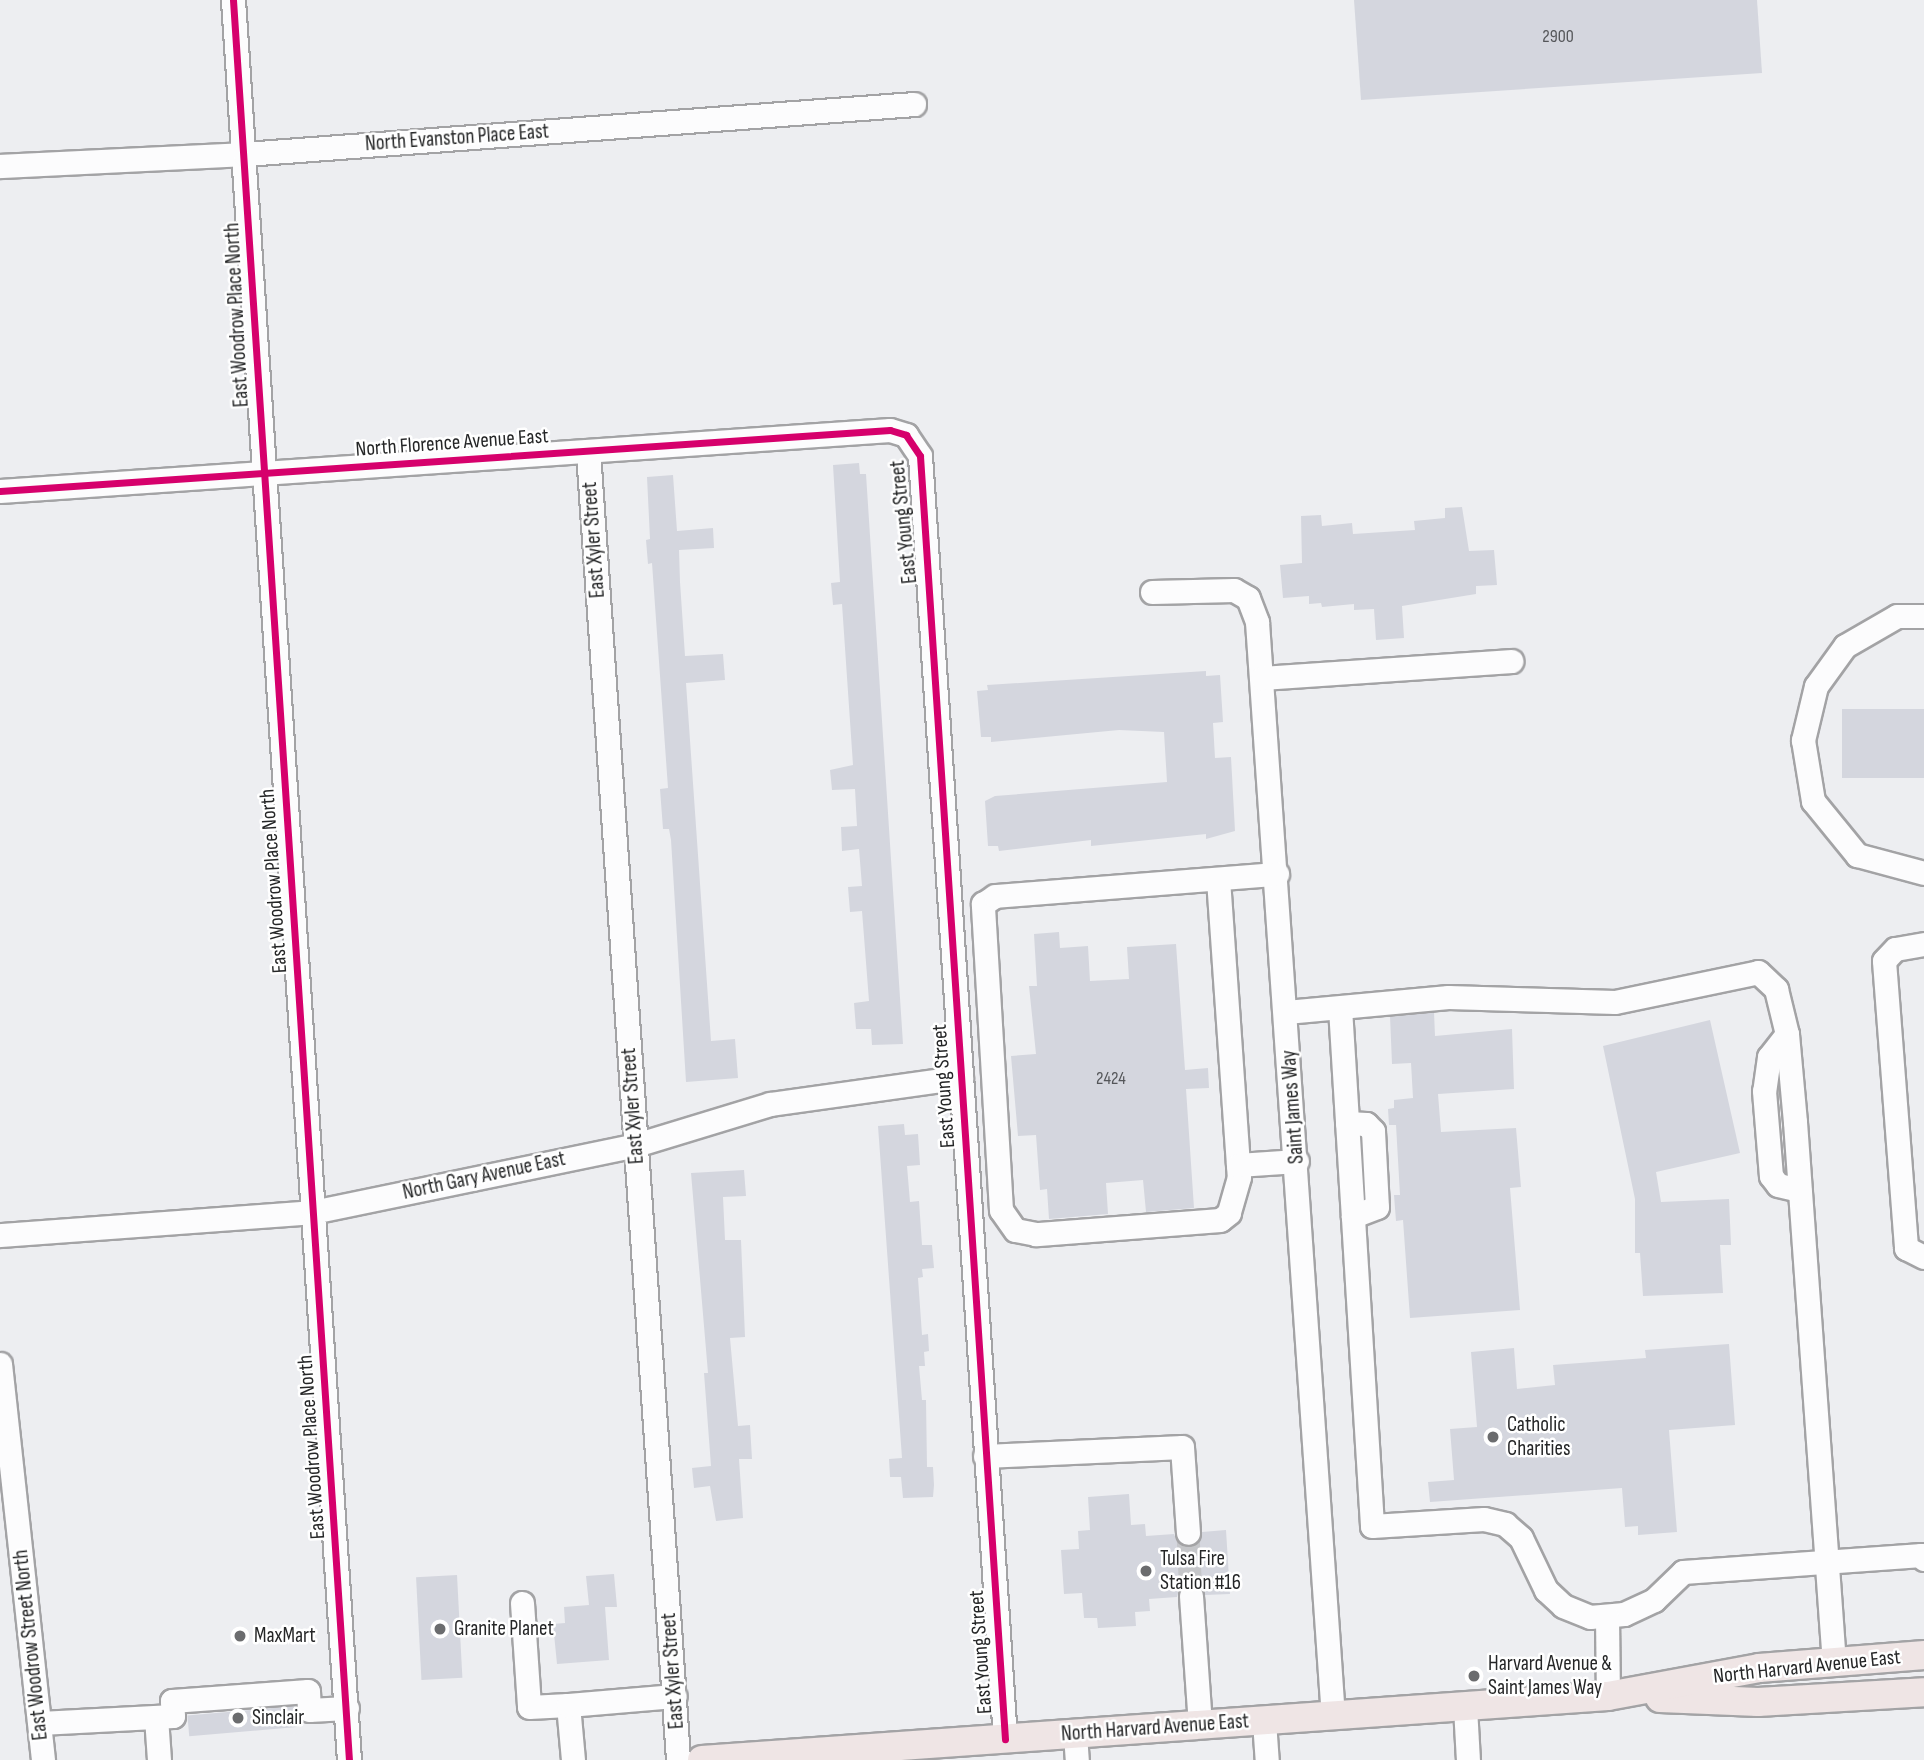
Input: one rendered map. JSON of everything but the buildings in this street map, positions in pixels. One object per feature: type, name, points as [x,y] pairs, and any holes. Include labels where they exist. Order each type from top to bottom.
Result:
[{"type":"main road","name":"North Harvard Avenue East","points":[[702,1760],[846,1755],[1004,1739],[1076,1747],[1200,1725],[1608,1696],[1759,1668],[1924,1655]]},
{"type":"main road","name":"North Harvard Avenue East","points":[[1608,1696],[1758,1702],[1924,1692]]},
{"type":"street","name":"East Woodrow Place North","points":[[233,0],[349,1760]]},
{"type":"street","name":"North Evanston Place East","points":[[0,166],[245,154],[914,104]]},
{"type":"street","name":"North Florence Avenue East","points":[[0,491],[890,430],[906,435]]},
{"type":"street","name":"East Young Street","points":[[906,435],[920,456],[1004,1739]]},
{"type":"street","name":"East Xyler Street","points":[[588,452],[678,1760]]},
{"type":"street","name":"Saint James Way","points":[[1152,592],[1219,587],[1248,598],[1257,622],[1297,1161],[1333,1716]]},
{"type":"street","points":[[1924,616],[1897,616],[1845,646],[1816,687],[1803,740],[1813,801],[1857,855],[1924,873]]},
{"type":"street","points":[[1262,678],[1511,661]]},
{"type":"street","points":[[1218,879],[1238,1165],[1235,1201],[1220,1220],[1036,1234],[1015,1230],[1001,1210],[983,904],[995,896],[1276,874]]},
{"type":"street","points":[[1924,944],[1895,949],[1884,961],[1906,1248],[1924,1257]]},
{"type":"street","points":[[1286,1012],[1448,997],[1615,1002],[1758,972],[1776,989],[1787,1034],[1824,1563],[1834,1662]]},
{"type":"street","points":[[1340,1008],[1372,1526],[1484,1519],[1505,1524],[1521,1538],[1546,1590],[1580,1614],[1607,1617],[1654,1601],[1683,1572],[1921,1555],[1924,1559]]},
{"type":"street","name":"North Gary Avenue East","points":[[0,1235],[313,1212],[636,1145],[770,1104],[961,1077]]},
{"type":"street","points":[[1238,1165],[1297,1161]]},
{"type":"street","name":"East Woodrow Street North","points":[[0,1364],[43,1760]]},
{"type":"street","points":[[985,1456],[1182,1447],[1188,1533]]},
{"type":"street","points":[[1191,1596],[1200,1725]]},
{"type":"street","points":[[522,1603],[529,1707],[675,1696]]},
{"type":"street","points":[[1607,1617],[1608,1696]]},
{"type":"street","points":[[40,1723],[173,1716],[172,1702],[308,1691],[309,1710],[347,1708]]},
{"type":"street","points":[[568,1704],[573,1760]]},
{"type":"street","points":[[1465,1707],[1468,1760]]},
{"type":"street","points":[[156,1717],[159,1760]]},
{"type":"street","points":[[1264,1721],[1267,1760]]},
{"type":"tunnel","points":[[1188,1533],[1191,1596]]},
{"type":"cycle path","points":[[233,0],[349,1760]]},
{"type":"cycle path","points":[[0,491],[890,430],[906,435],[920,456],[1005,1739]]},
{"type":"place","name":"Catholic Charities","points":[[1493,1437]]},
{"type":"place","name":"Tulsa Fire Station #16","points":[[1146,1571]]},
{"type":"place","name":"Granite Planet","points":[[440,1629]]},
{"type":"place","name":"MaxMart","points":[[240,1636]]},
{"type":"place","name":"Harvard Avenue & Saint James Way","points":[[1474,1676]]},
{"type":"place","name":"Sinclair","points":[[238,1718]]}]
